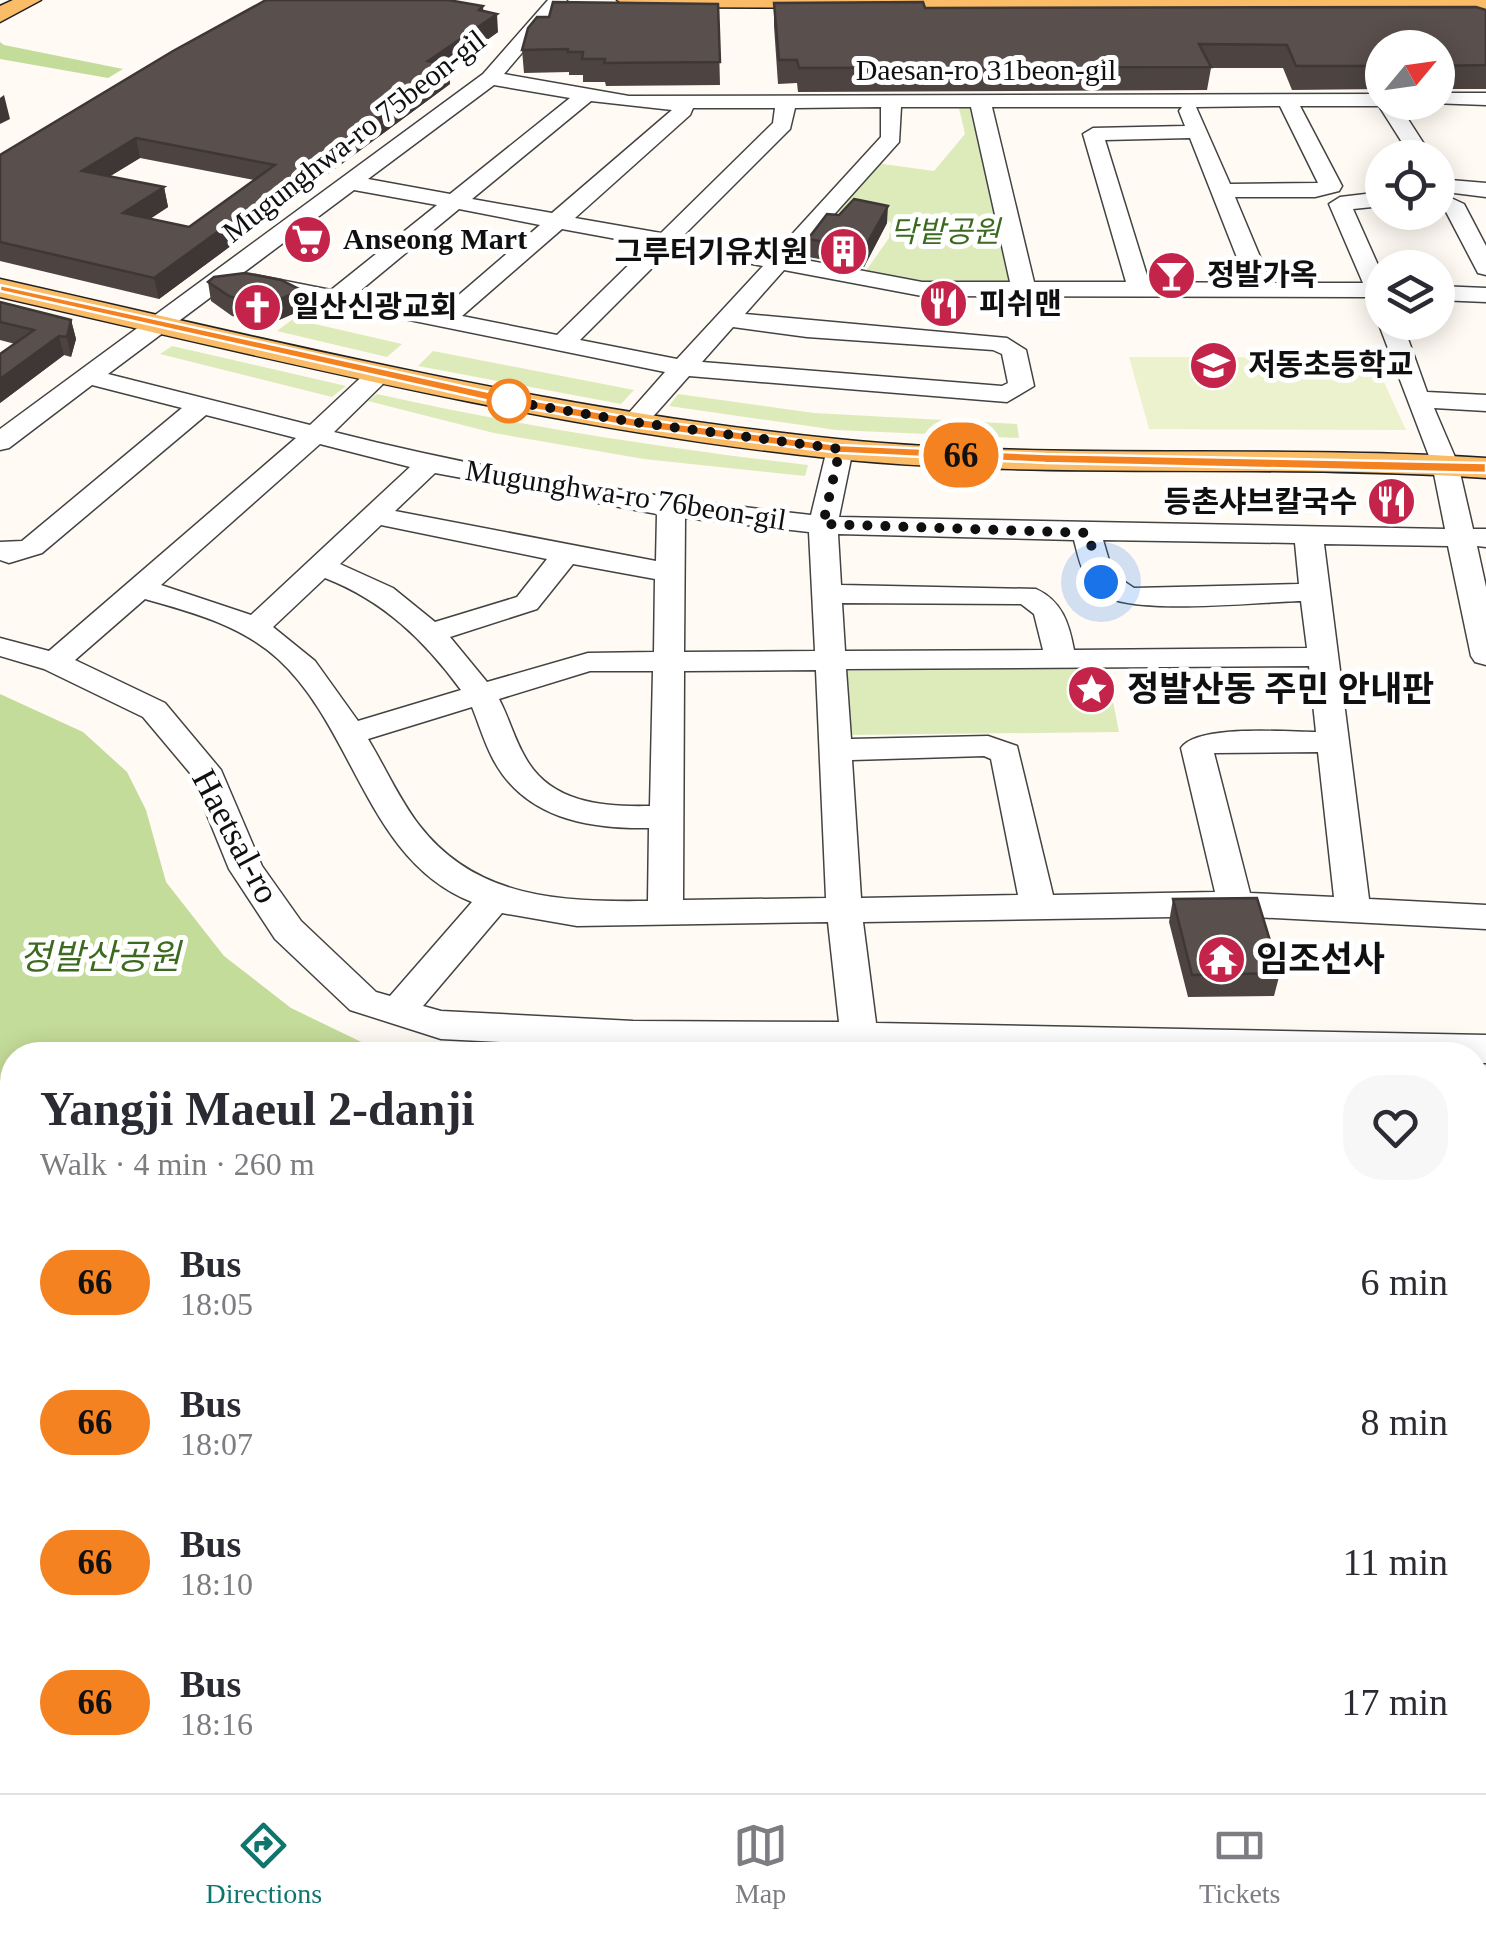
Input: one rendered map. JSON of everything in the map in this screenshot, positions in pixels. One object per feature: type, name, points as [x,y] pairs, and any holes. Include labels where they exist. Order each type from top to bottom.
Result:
[{"type":"main road","points":[[0,15],[30,0]]},
{"type":"main road","points":[[628,0],[1486,3]]},
{"type":"main road","points":[[0,288],[380,372],[633,422],[840,449],[1046,459],[1444,464],[1486,468]]},
{"type":"street","name":"Mugunghwa-ro 75beon-gil","points":[[162,325],[490,78],[558,0]]},
{"type":"street","name":"Daesan-ro 31beon-gil","points":[[490,78],[629,102],[1365,101]]},
{"type":"street","points":[[335,299],[585,96]]},
{"type":"street","points":[[562,344],[784,125],[786,99]]},
{"type":"street","points":[[633,422],[892,138],[891,99]]},
{"type":"street","points":[[1455,100],[1486,99]]},
{"type":"street","points":[[980,100],[1024,292]]},
{"type":"street","points":[[1186,100],[1262,290]]},
{"type":"street","points":[[1288,100],[1365,260]]},
{"type":"street","points":[[444,320],[683,111],[682,102]]},
{"type":"street","points":[[1140,290],[1093,134],[1197,132]]},
{"type":"street","points":[[353,183],[664,244],[922,289],[1365,293]]},
{"type":"street","points":[[1222,191],[1315,190],[1365,198]]},
{"type":"street","points":[[1455,191],[1486,190]]},
{"type":"street","points":[[1455,214],[1486,268]]},
{"type":"street","name":"Mugunghwa-ro 75beon-gil","points":[[227,277],[682,368],[798,381],[1007,394],[1021,386],[1014,350],[998,343],[807,330],[727,319]]},
{"type":"street","points":[[1455,294],[1486,295]]},
{"type":"street","points":[[0,442],[86,376],[162,325]]},
{"type":"street","points":[[1396,340],[1473,537],[1486,656]]},
{"type":"street","points":[[55,662],[314,436],[380,372]]},
{"type":"street","name":"Mugunghwa-ro 76beon-gil","points":[[86,376],[198,408],[429,464],[671,508],[823,524],[1088,533],[1473,537]]},
{"type":"street","points":[[1417,398],[1486,404]]},
{"type":"street","points":[[0,552],[9,554],[32,547],[198,408]]},
{"type":"street","points":[[840,449],[823,524],[844,908],[859,1036]]},
{"type":"street","name":"Mugunghwa-ro 76beon-gil","points":[[256,626],[429,464]]},
{"type":"street","points":[[666,910],[671,508]]},
{"type":"street","points":[[374,515],[672,573]]},
{"type":"street","points":[[1088,533],[1101,582],[1109,591],[1132,597],[1315,592]]},
{"type":"street","points":[[1308,533],[1353,908]]},
{"type":"street","points":[[428,634],[527,603],[565,555]]},
{"type":"street","points":[[320,566],[384,594],[428,634],[479,693],[518,774],[551,802],[574,812],[622,818],[666,816]]},
{"type":"street","points":[[142,588],[256,626],[303,666],[350,734],[405,837],[440,871],[494,898],[541,911],[577,914],[1235,904],[1486,917]]},
{"type":"street","points":[[826,594],[1026,594],[1041,600],[1050,610],[1060,660]]},
{"type":"street","name":"Haetsal-ro","points":[[0,647],[55,662],[154,710],[205,770],[246,869],[288,930],[363,1001],[440,1025],[633,1036],[1148,1042]]},
{"type":"street","points":[[350,734],[588,662],[1323,657]]},
{"type":"street","points":[[1235,904],[1197,748],[1210,743],[1334,742]]},
{"type":"street","points":[[834,750],[988,746],[1006,754],[1038,908]]},
{"type":"street","points":[[397,1012],[494,898]]},
{"type":"green space","points":[[0,42],[123,69],[108,78],[0,59]]},
{"type":"green space","name":"닥밭공원","points":[[958,104],[975,104],[1015,287],[965,288],[863,275],[889,238],[891,222],[832,211],[876,163],[934,171],[965,134]]},
{"type":"green space","points":[[293,319],[402,344],[387,357],[277,331]]},
{"type":"green space","points":[[172,346],[346,386],[332,397],[160,354]]},
{"type":"green space","points":[[433,351],[634,390],[621,404],[418,366]]},
{"type":"green space","points":[[1129,357],[1373,358],[1406,430],[1149,429]]},
{"type":"green space","points":[[377,394],[591,435],[808,465],[805,476],[644,459],[494,433],[368,401]]},
{"type":"green space","points":[[678,394],[814,413],[1017,424],[1019,438],[836,430],[669,406]]},
{"type":"green space","points":[[1106,666],[1119,732],[848,735],[842,671]]},
{"type":"green space","name":"정발산공원","points":[[0,694],[83,732],[127,772],[146,810],[166,882],[224,956],[291,1008],[361,1042],[0,1042]]},
{"type":"building","points":[[266,0],[448,0],[483,6],[479,10],[497,14],[428,61],[448,65],[154,278],[0,242],[0,155]],"holes":[[[136,138],[275,165],[189,227],[123,213],[164,187],[82,171]]]},
{"type":"building","points":[[553,2],[718,4],[720,62],[604,63],[605,59],[582,59],[583,52],[568,49],[522,50],[528,28],[537,17],[549,17]]},
{"type":"building","points":[[923,2],[925,8],[1476,7],[1486,10],[1486,65],[1455,66],[1455,30],[1365,30],[1365,66],[1296,66],[1287,45],[1199,44],[1211,67],[799,68],[797,60],[779,60],[774,3]]},
{"type":"building","points":[[854,199],[888,206],[864,249],[808,239],[827,214],[839,215]]},
{"type":"building","points":[[245,273],[281,280],[301,290],[276,301],[248,302],[229,296],[208,282],[214,277]]},
{"type":"building","points":[[0,302],[71,320],[67,337],[59,336],[0,379],[0,354],[34,330],[0,322]]},
{"type":"building","name":"임조선사","points":[[1257,898],[1280,973],[1192,975],[1173,899]]},
{"type":"bus line","name":"66","points":[[0,288],[503,400],[633,422],[840,449],[1046,459],[1444,464],[1486,468]]},
{"type":"place","name":"Anseong Mart","points":[[308,239]]},
{"type":"place","name":"그루터기유치원","points":[[843,252]]},
{"type":"place","name":"정발가옥","points":[[1172,275]]},
{"type":"place","name":"피쉬맨","points":[[944,304]]},
{"type":"place","name":"일산신광교회","points":[[257,307]]},
{"type":"place","name":"저동초등학교","points":[[1213,365]]},
{"type":"place","name":"등촌샤브칼국수","points":[[1392,502]]},
{"type":"place","name":"정발산동 주민 안내판","points":[[1092,689]]},
{"type":"place","name":"임조선사","points":[[1221,959]]},
{"type":"route","points":[[509,401],[503,400],[633,422],[840,449],[823,524],[1088,533],[1101,582]]}]
